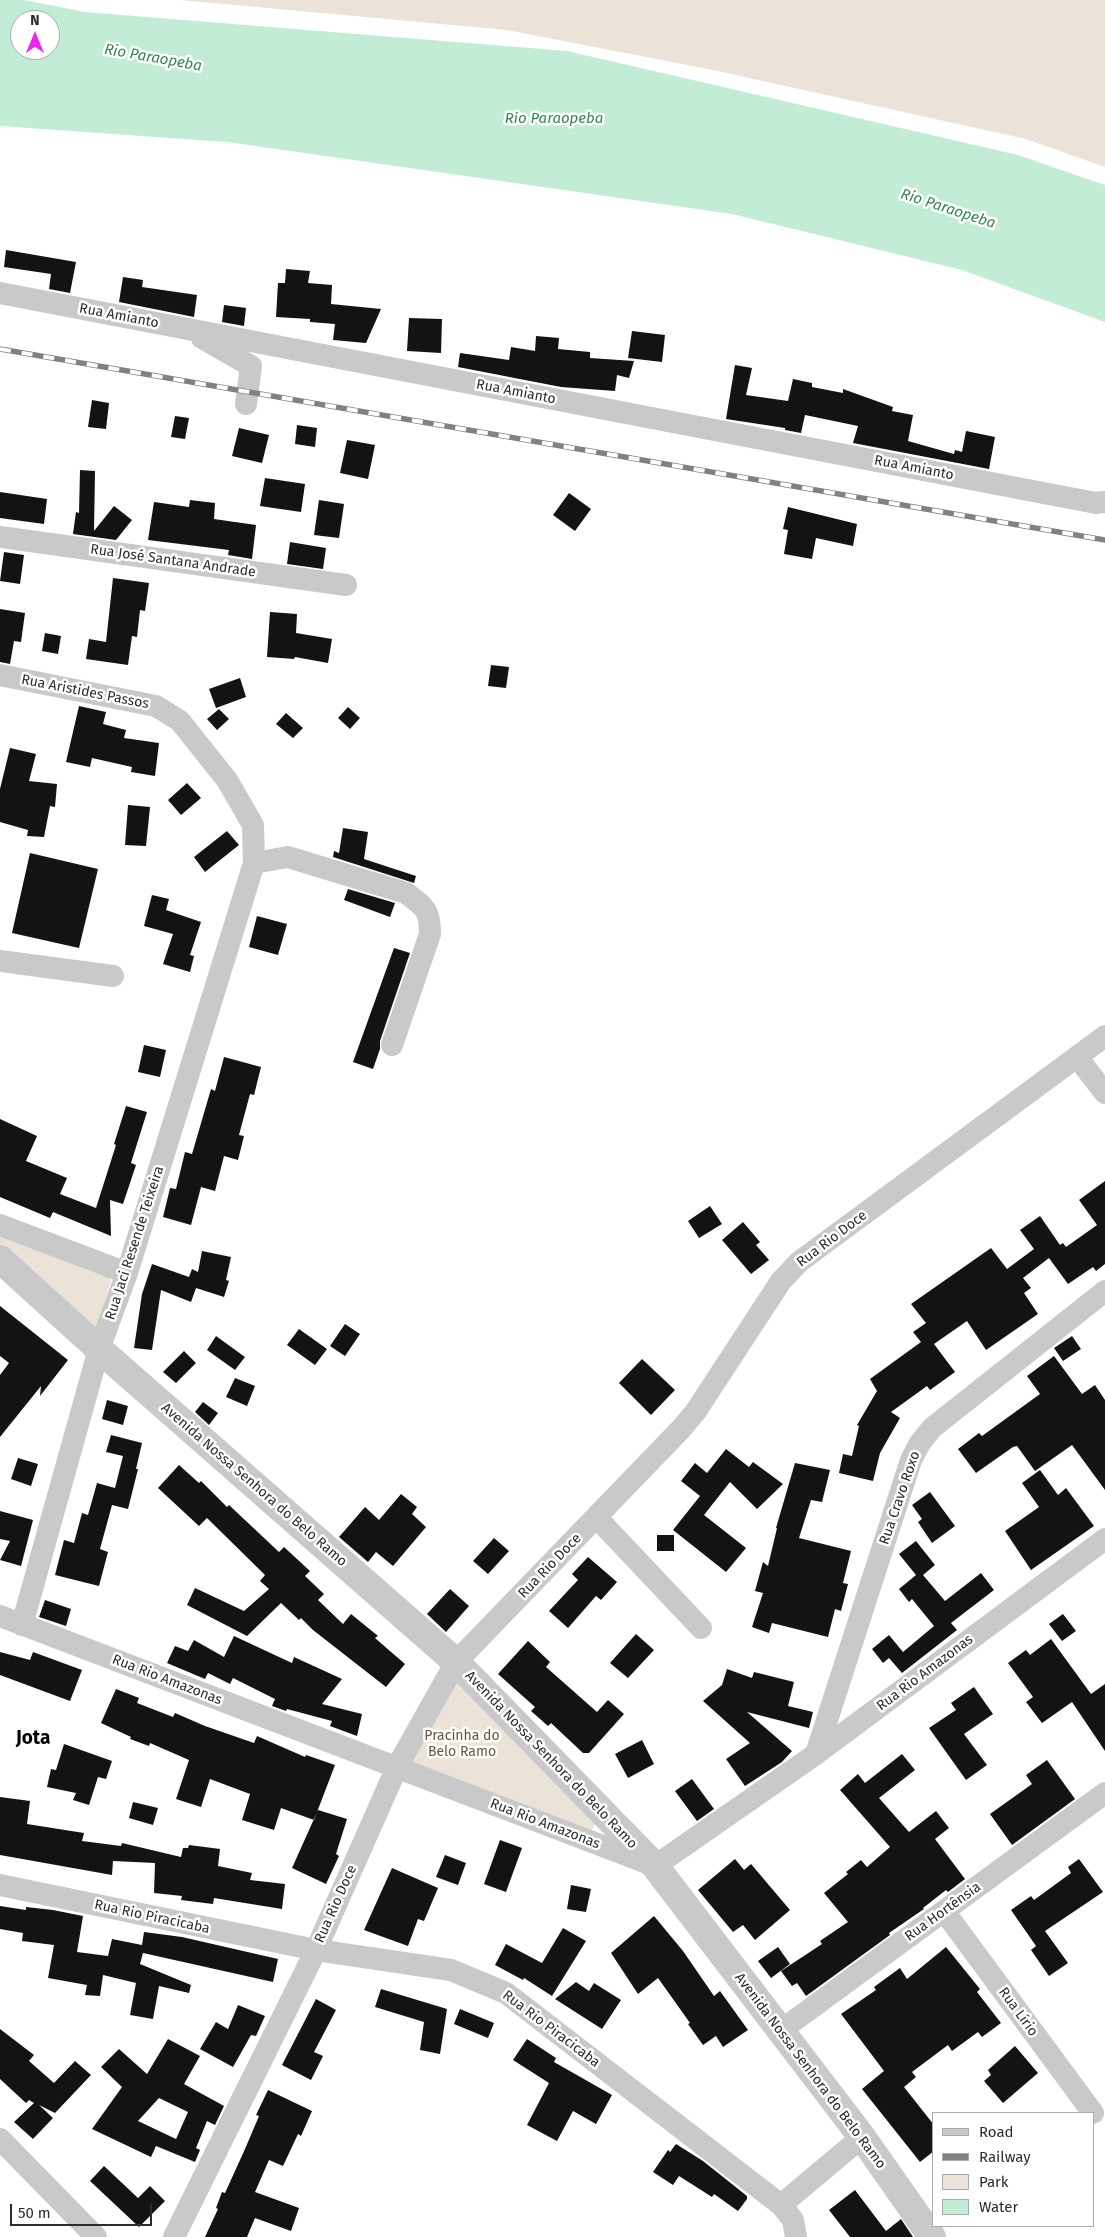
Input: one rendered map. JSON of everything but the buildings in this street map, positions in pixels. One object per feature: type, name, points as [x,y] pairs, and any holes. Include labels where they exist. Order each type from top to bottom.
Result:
[{"type":"street","name":"Rua Amianto","points":[[0,293],[1096,503],[1105,502]]},
{"type":"street","points":[[186,329],[251,366],[246,404]]},
{"type":"street","name":"Rua José Santana Andrade","points":[[0,537],[346,585]]},
{"type":"street","name":"Rua Aristides Passos","points":[[0,675],[156,706],[180,721],[227,780],[253,825],[254,863]]},
{"type":"street","points":[[254,863],[288,857],[406,893],[422,905],[430,917],[430,934],[392,1045]]},
{"type":"street","name":"Rua Jaci Resende Teixeira","points":[[22,1625],[99,1349],[127,1272],[254,863]]},
{"type":"street","points":[[0,961],[113,976]]},
{"type":"street","name":"Rua Rio Doce","points":[[174,2237],[316,1950],[397,1767],[456,1662],[597,1518],[696,1411],[781,1281],[799,1262],[1105,1036]]},
{"type":"street","points":[[1077,1057],[1105,1093]]},
{"type":"street","points":[[0,1225],[127,1272]]},
{"type":"street","name":"Avenida Nossa Senhora do Belo Ramo","points":[[0,1259],[99,1349],[456,1662],[655,1866],[862,2138],[932,2237]]},
{"type":"street","name":"Rua Cravo Roxo","points":[[816,1754],[911,1460],[920,1443],[932,1428],[1105,1291]]},
{"type":"street","points":[[597,1518],[701,1628]]},
{"type":"street","name":"Rua Rio Amazonas","points":[[0,1616],[655,1866],[816,1754],[1105,1539]]},
{"type":"street","name":"Rua Hortênsia","points":[[780,2031],[1105,1793]]},
{"type":"street","name":"Rua Rio Piracicaba","points":[[0,1885],[316,1950],[450,1970],[506,1993],[781,2205]]},
{"type":"street","name":"Rua Lírio","points":[[944,1911],[1092,2112]]},
{"type":"street","name":"Rua Lírio","points":[[1095,2117],[1105,2130]]},
{"type":"street","points":[[796,2237],[792,2220],[781,2205],[862,2138]]},
{"type":"street","points":[[0,2139],[96,2237]]},
{"type":"green space","points":[[180,0],[1105,0],[1105,167],[1026,139],[713,70],[507,30]]},
{"type":"green space","points":[[0,1224],[110,1273],[111,1281],[97,1327],[94,1328],[0,1248]]},
{"type":"green space","name":"Pracinha do Belo Ramo","points":[[453,1678],[599,1818],[589,1834],[401,1765]]},
{"type":"water","name":"Rio Paraopeba","points":[[0,0],[24,0],[85,12],[567,51],[1018,155],[1105,185],[1105,322],[962,270],[732,214],[227,142],[0,126]]},
{"type":"railway","points":[[0,349],[1105,540]]},
{"type":"district","name":"Jota","points":[[33,1739]]}]
